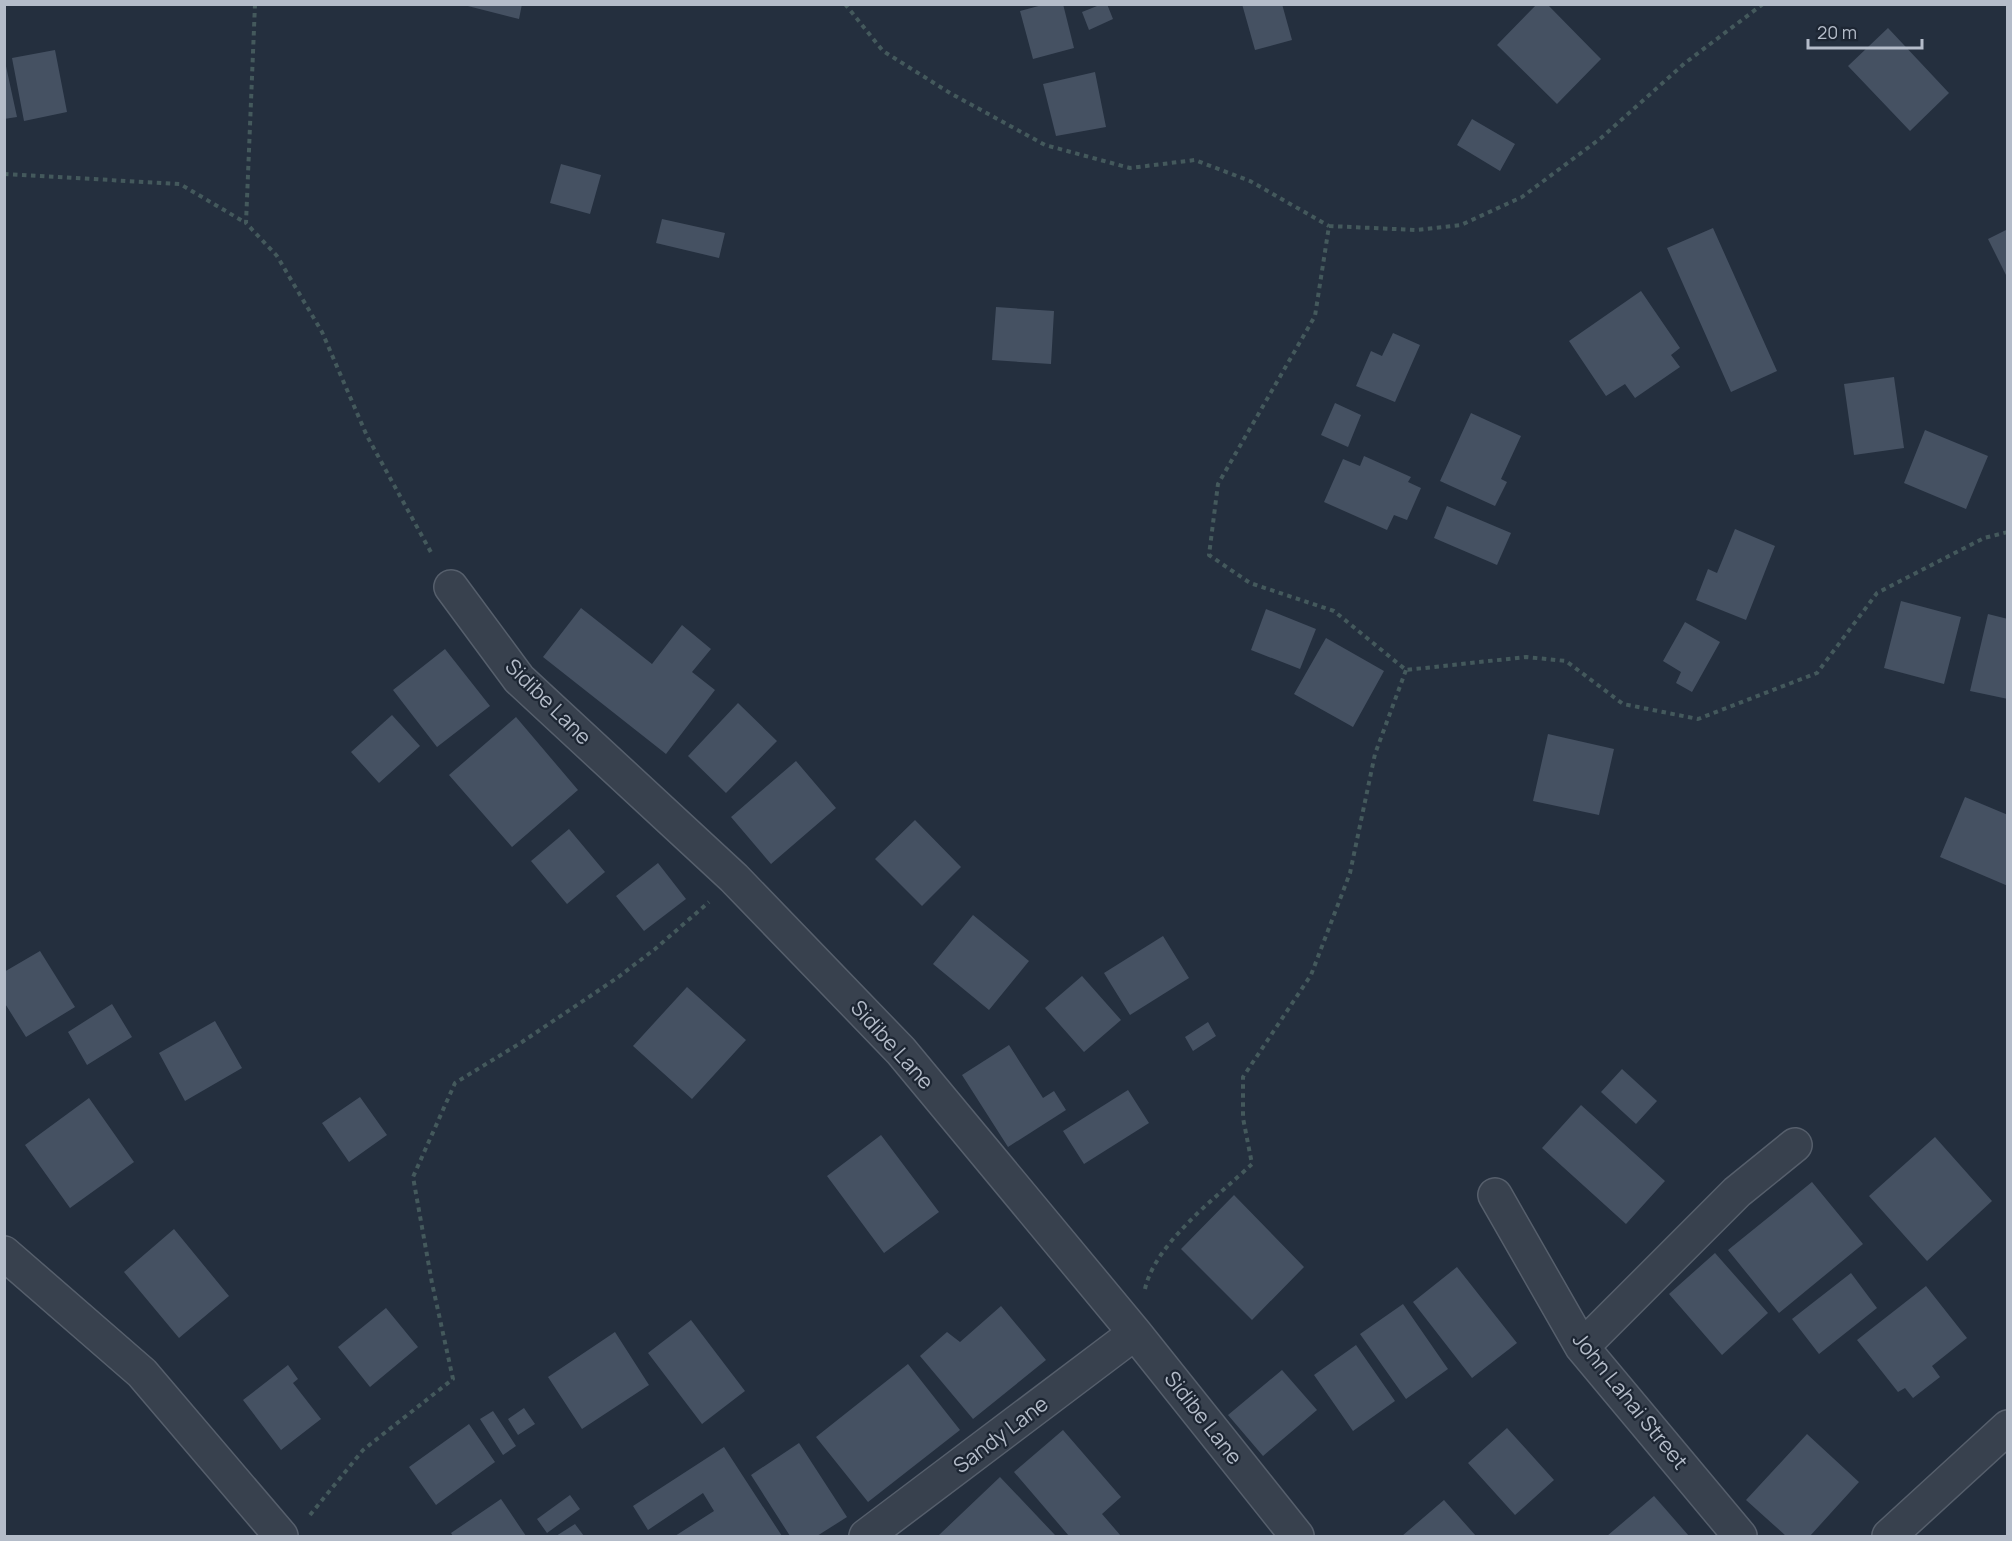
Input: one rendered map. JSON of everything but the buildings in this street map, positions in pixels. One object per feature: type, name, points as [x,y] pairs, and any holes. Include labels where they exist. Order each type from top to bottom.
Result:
[{"type":"street","name":"Sidibe Lane","points":[[451,587],[519,679],[734,878],[901,1050],[1135,1333],[1297,1536]]},
{"type":"street","points":[[1582,1347],[1737,1192],[1795,1145]]},
{"type":"street","name":"John Lahai Street","points":[[1495,1195],[1582,1347],[1740,1536]]},
{"type":"street","points":[[4,1253],[142,1373],[294,1528]]},
{"type":"street","name":"Sandy Lane","points":[[866,1536],[1135,1333]]},
{"type":"street","points":[[1889,1536],[2007,1427]]},
{"type":"path","points":[[246,223],[255,4]]},
{"type":"path","points":[[845,4],[883,51],[950,93],[1045,145],[1130,168],[1196,160],[1250,181],[1329,226],[1416,231],[1461,225],[1522,197],[1601,138],[1685,63],[1763,4]]},
{"type":"path","points":[[4,174],[180,184],[246,223],[277,256],[322,332],[367,436],[451,587]]},
{"type":"path","points":[[1329,226],[1315,316],[1218,484],[1209,555],[1250,583],[1334,611],[1407,670],[1526,657],[1566,661],[1623,704],[1698,719],[1817,673],[1877,593],[1984,538],[2007,532]]},
{"type":"path","points":[[1135,1333],[1148,1276],[1176,1235],[1252,1164],[1243,1118],[1244,1077],[1311,975],[1350,873],[1375,754],[1407,670]]},
{"type":"path","points":[[294,1528],[363,1450],[453,1379],[432,1283],[413,1176],[455,1083],[522,1042],[617,978],[655,949],[734,878]]}]
